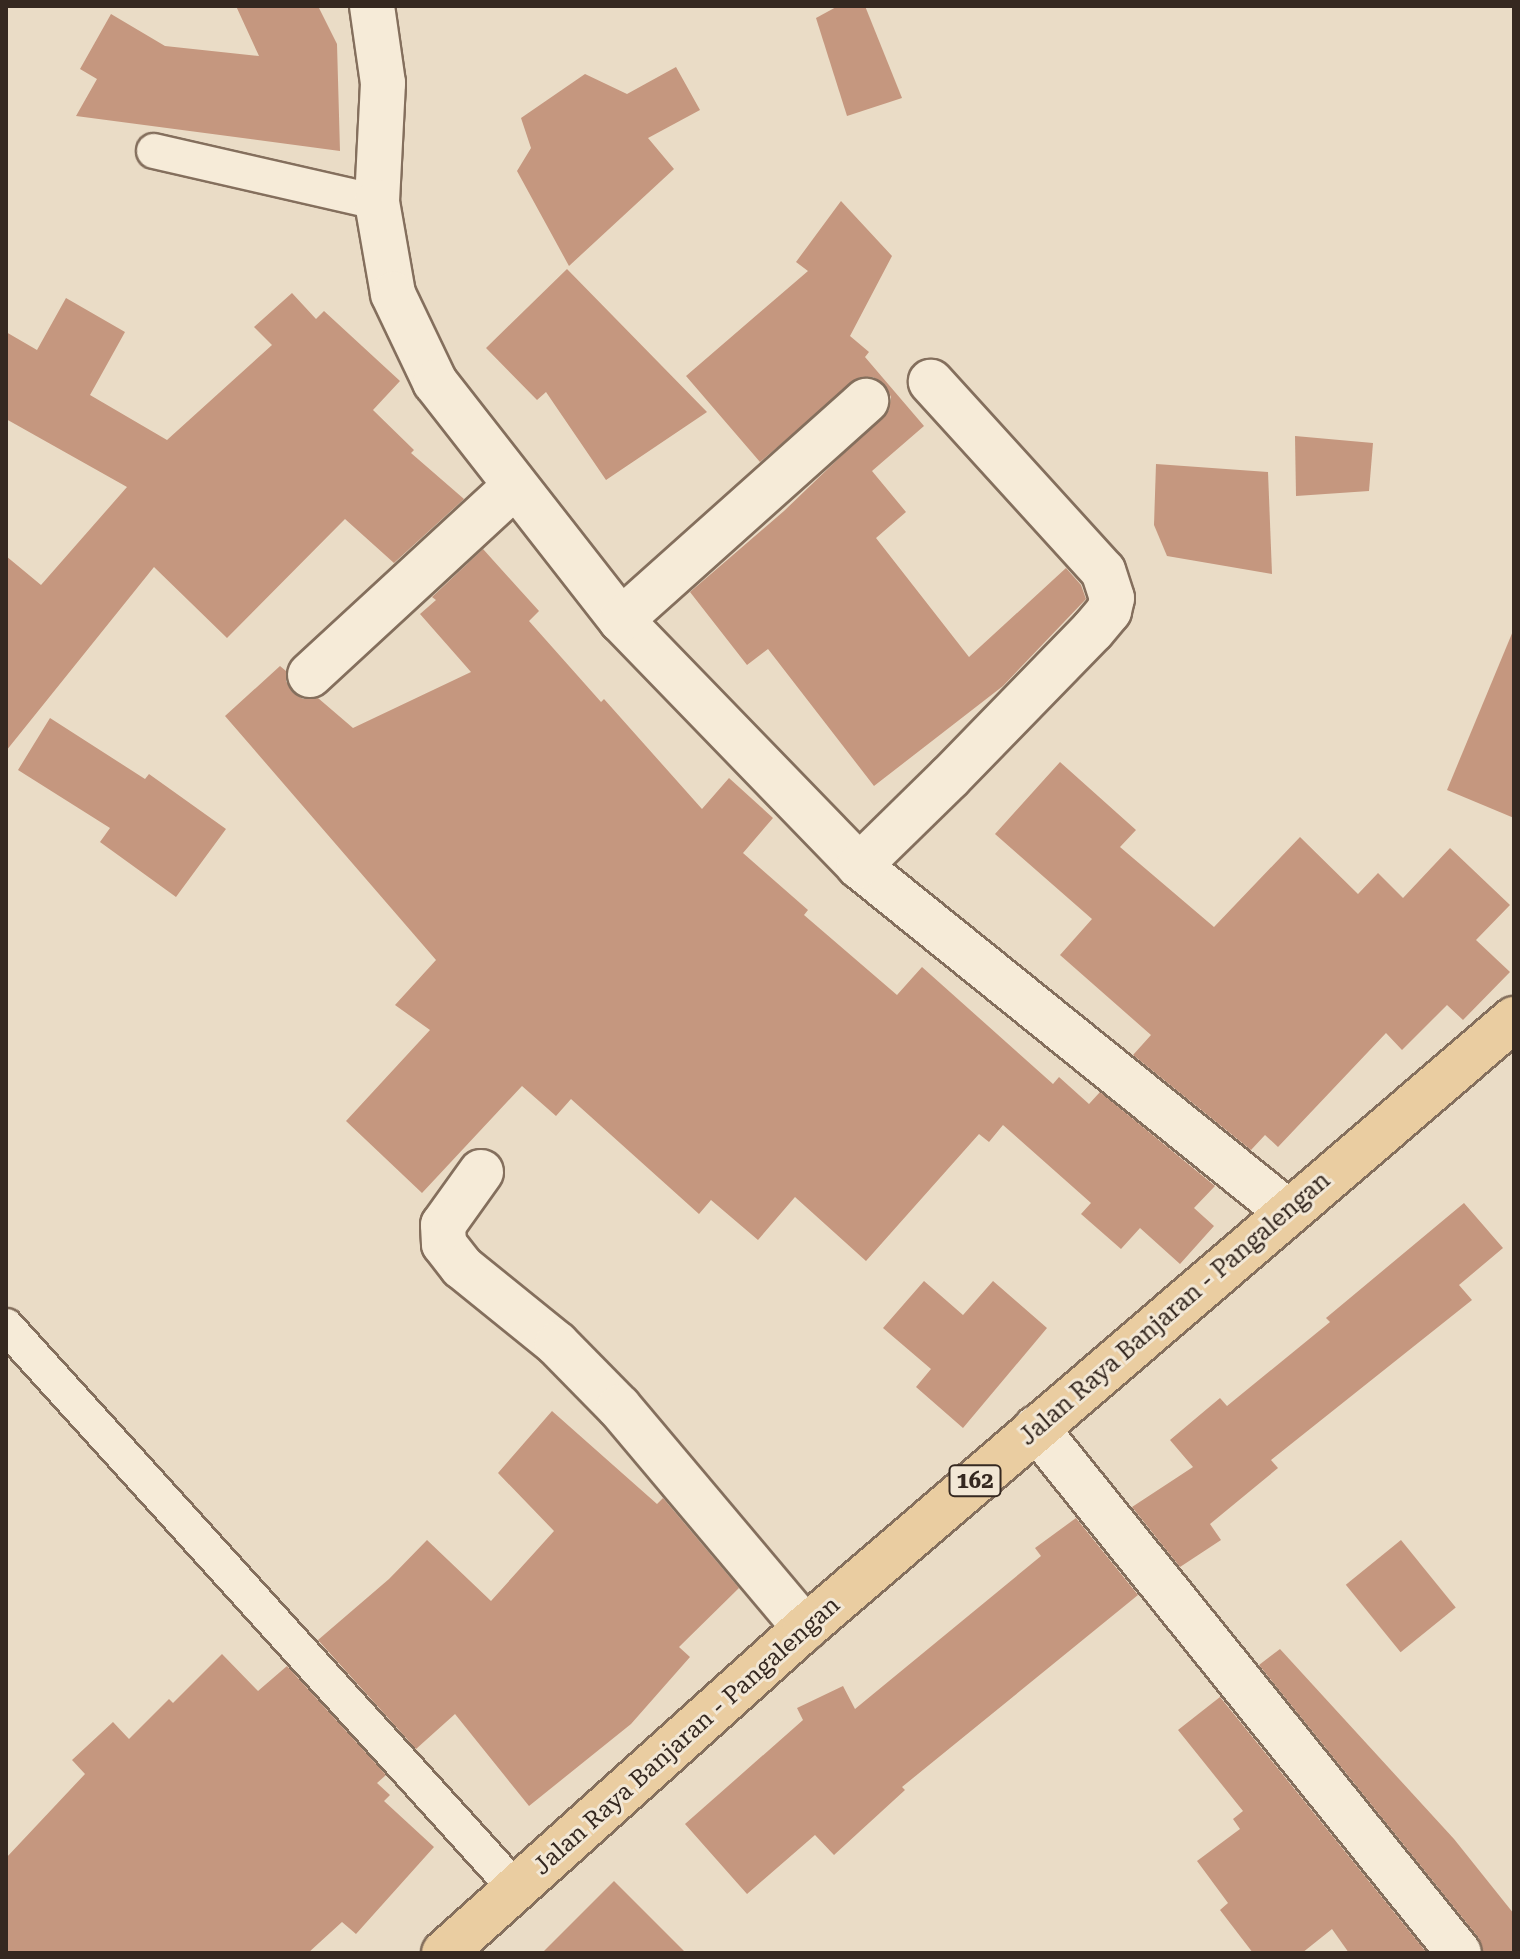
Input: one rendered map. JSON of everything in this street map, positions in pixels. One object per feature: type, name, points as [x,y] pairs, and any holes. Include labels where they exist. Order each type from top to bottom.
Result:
[{"type":"main road","name":"Jalan Raya Banjaran - Pangalengan","points":[[444,1953],[805,1628],[1514,1019]]},
{"type":"street","points":[[372,6],[383,83],[377,202],[393,294],[435,382],[621,620],[859,866],[1288,1212]]},
{"type":"street","points":[[859,866],[1093,630],[1109,611],[1112,598],[1103,571],[931,382]]},
{"type":"street","points":[[621,620],[866,401]]},
{"type":"street","points":[[310,675],[515,486]]},
{"type":"street","points":[[481,1172],[443,1225],[444,1244],[462,1267],[557,1344],[619,1407],[805,1628]]},
{"type":"street","points":[[1036,1428],[1459,1953]]},
{"type":"lane","points":[[154,151],[377,202]]},
{"type":"lane","points":[[6,1326],[516,1889]]},
{"type":"building","points":[[236,6],[318,6],[337,44],[340,151],[76,116],[97,79],[80,69],[111,14],[165,46],[259,56]]},
{"type":"building","points":[[838,6],[865,6],[902,98],[847,116],[816,18]]},
{"type":"building","points":[[676,67],[700,110],[648,138],[674,169],[569,266],[517,171],[531,148],[521,118],[585,74],[627,94]]},
{"type":"building","points":[[841,201],[892,256],[850,336],[869,352],[865,357],[924,426],[872,471],[906,512],[876,538],[969,657],[1066,568],[1081,585],[1086,599],[1003,686],[874,786],[768,649],[747,665],[690,592],[784,511],[889,410],[891,397],[885,385],[873,377],[860,377],[760,462],[686,376],[808,271],[796,262]]},
{"type":"building","points":[[567,269],[707,412],[606,480],[546,392],[537,400],[486,348]]},
{"type":"building","points":[[292,293],[316,319],[324,311],[400,381],[373,410],[414,450],[411,453],[464,499],[394,563],[345,519],[227,638],[154,567],[6,751],[6,556],[41,585],[127,487],[6,419],[6,332],[37,350],[66,298],[125,332],[90,395],[167,440],[272,345],[254,327]]},
{"type":"building","points":[[1295,436],[1373,443],[1369,491],[1296,496]]},
{"type":"building","points":[[1156,464],[1268,472],[1272,574],[1167,556],[1154,525]]},
{"type":"building","points":[[483,549],[539,611],[529,621],[702,809],[729,778],[773,818],[743,853],[808,910],[804,915],[897,995],[922,967],[1053,1084],[1059,1077],[1089,1104],[1100,1092],[1215,1186],[1194,1208],[1214,1226],[1180,1264],[1140,1228],[1121,1249],[1081,1214],[1091,1203],[1003,1125],[989,1142],[979,1134],[866,1261],[795,1197],[758,1240],[711,1200],[699,1214],[571,1099],[556,1116],[522,1086],[422,1193],[346,1121],[430,1030],[395,1005],[436,960],[225,716],[280,666],[286,671],[286,681],[292,692],[303,699],[318,698],[353,728],[471,672],[420,614],[436,600],[432,597]]},
{"type":"building","points":[[1514,632],[1514,818],[1447,790]]},
{"type":"building","points":[[50,718],[145,779],[149,774],[226,829],[176,897],[100,842],[110,828],[18,770]]},
{"type":"building","points":[[1060,762],[1136,830],[1120,847],[1214,927],[1300,837],[1358,894],[1378,873],[1403,898],[1450,848],[1510,905],[1476,940],[1510,972],[1463,1020],[1447,1005],[1402,1050],[1386,1033],[1278,1147],[1265,1135],[1251,1150],[1133,1055],[1151,1035],[1060,955],[1092,919],[995,834]]},
{"type":"building","points":[[1464,1203],[1503,1248],[1459,1285],[1472,1300],[1271,1460],[1278,1468],[1210,1524],[1221,1540],[1180,1567],[1132,1507],[1193,1467],[1170,1440],[1220,1398],[1227,1406],[1330,1322],[1326,1318]]},
{"type":"building","points":[[924,1281],[963,1315],[993,1281],[1047,1328],[963,1428],[916,1387],[931,1369],[883,1328]]},
{"type":"building","points":[[552,1411],[657,1504],[663,1498],[739,1588],[679,1647],[690,1657],[631,1724],[529,1806],[455,1714],[416,1749],[318,1640],[389,1579],[427,1540],[491,1601],[554,1531],[498,1473]]},
{"type":"building","points":[[1076,1518],[1138,1595],[902,1787],[905,1790],[834,1855],[815,1835],[747,1894],[685,1824],[803,1720],[797,1708],[843,1686],[855,1709],[1041,1556],[1035,1548]]},
{"type":"building","points":[[1401,1540],[1456,1608],[1401,1652],[1346,1585]]},
{"type":"building","points":[[1280,1649],[1454,1839],[1514,1914],[1514,1953],[1483,1953],[1478,1937],[1259,1665]]},
{"type":"building","points":[[222,1654],[258,1691],[287,1666],[386,1775],[377,1783],[390,1795],[384,1801],[434,1847],[356,1934],[342,1922],[308,1953],[6,1953],[6,1858],[85,1774],[72,1760],[113,1722],[129,1739],[169,1699],[173,1703]]},
{"type":"building","points":[[1220,1697],[1427,1953],[1349,1953],[1332,1929],[1302,1953],[1253,1953],[1220,1910],[1228,1903],[1197,1861],[1240,1829],[1233,1819],[1243,1811],[1178,1730]]},
{"type":"building","points":[[614,1881],[686,1953],[542,1953]]}]
